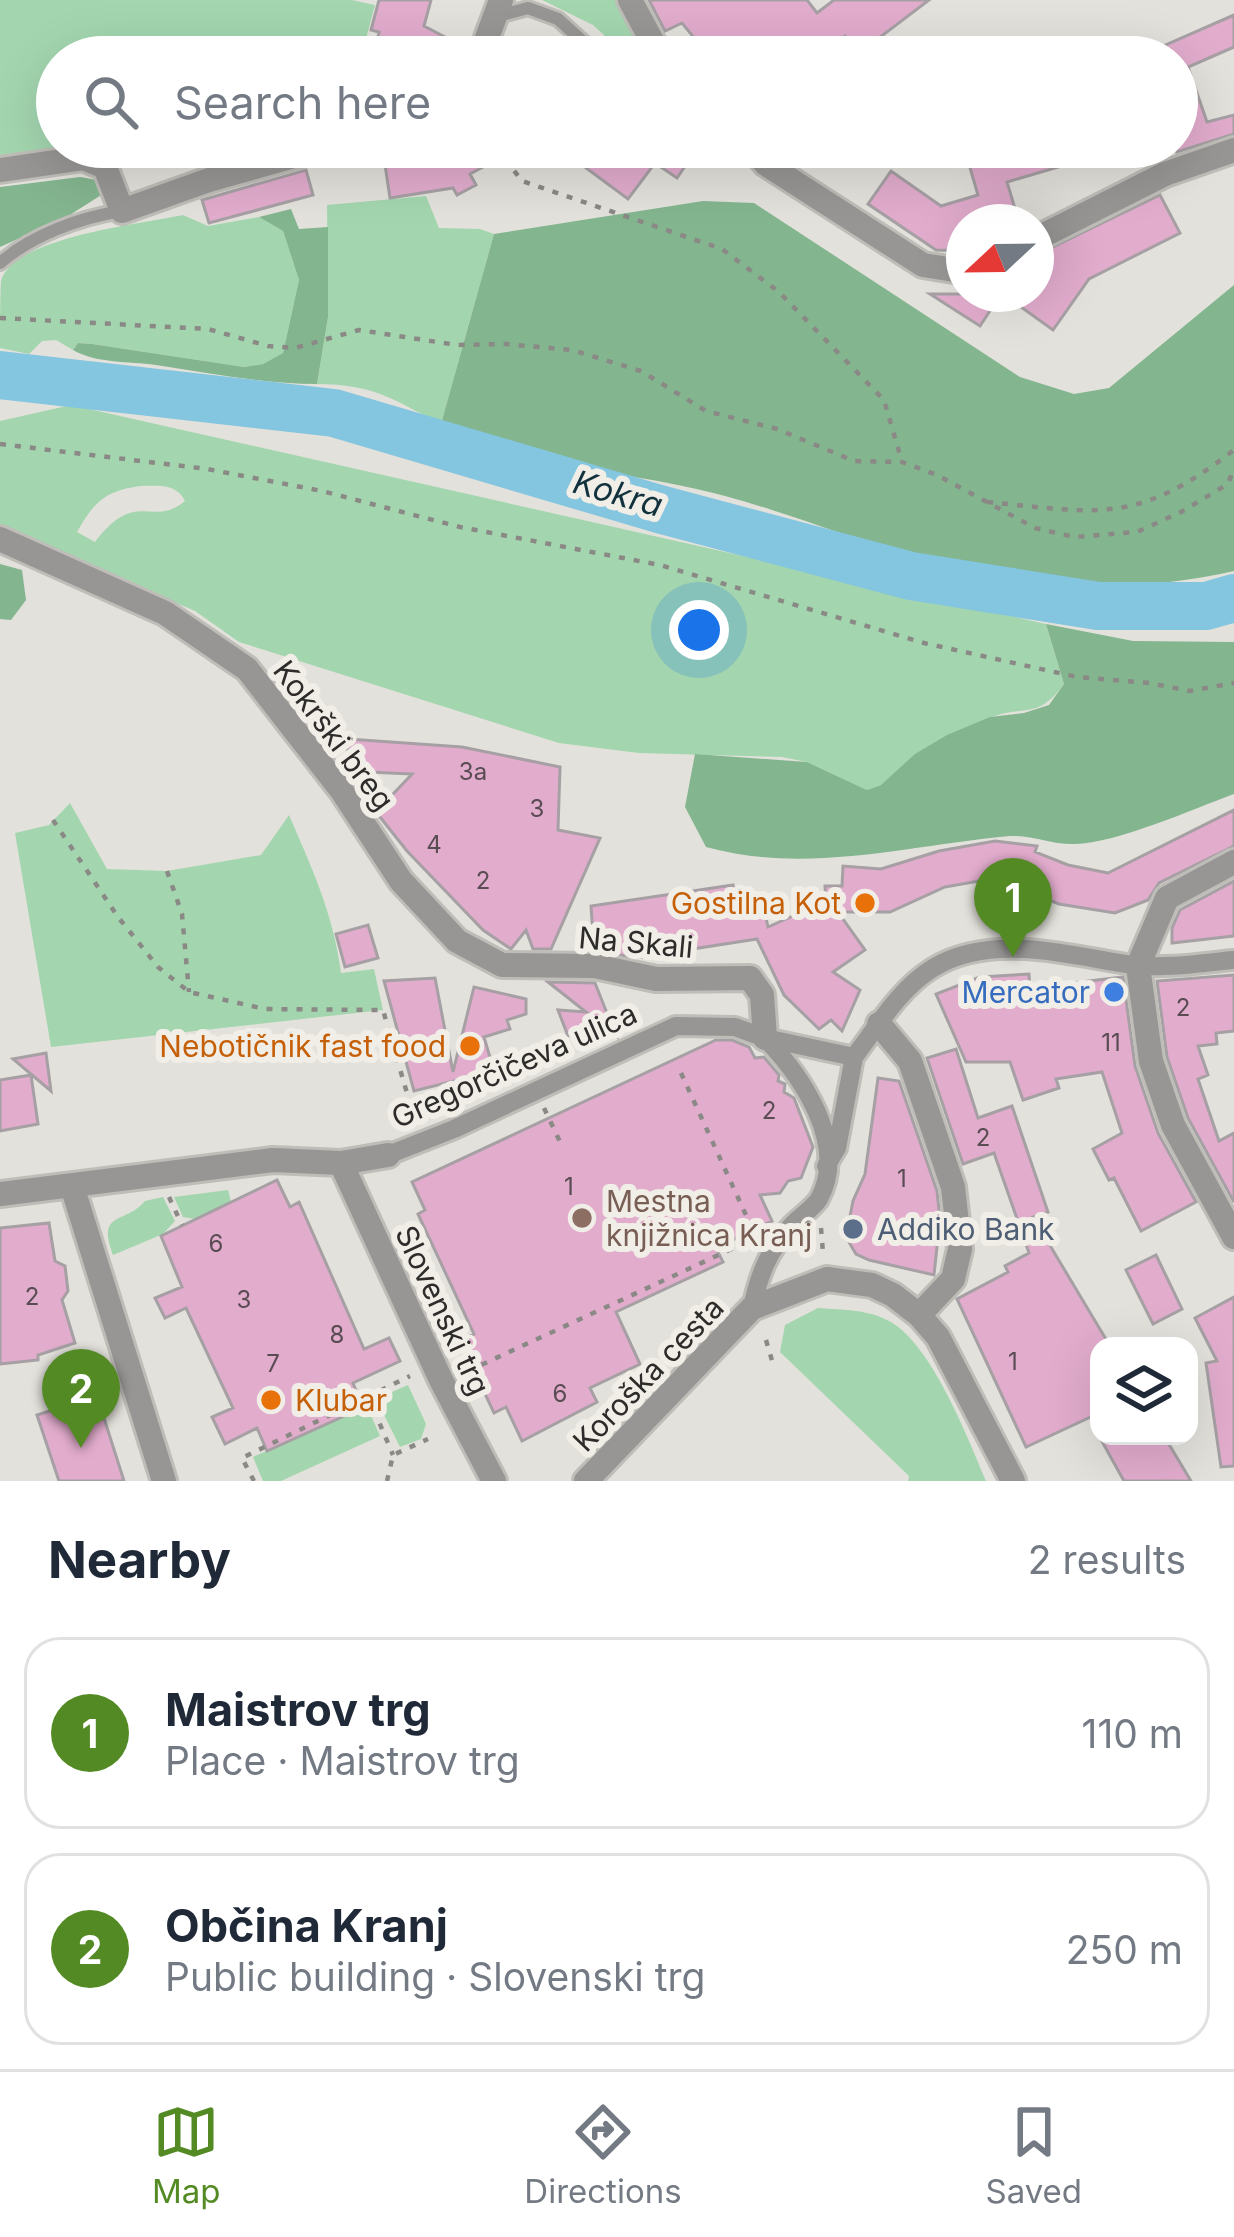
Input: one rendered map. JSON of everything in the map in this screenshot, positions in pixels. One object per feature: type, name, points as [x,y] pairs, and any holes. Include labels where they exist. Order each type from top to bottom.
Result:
[{"type":"street","points":[[630,0],[649,36]]},
{"type":"street","points":[[488,36],[499,8]]},
{"type":"street","points":[[1198,163],[1234,150]]},
{"type":"street","points":[[0,170],[36,165]]},
{"type":"street","points":[[105,168],[122,211],[259,168]]},
{"type":"street","points":[[776,168],[922,266],[946,269]]},
{"type":"street","points":[[1054,230],[1182,168]]},
{"type":"street","name":"Kokrški breg","points":[[0,539],[165,613],[247,669],[342,791],[401,881],[458,940],[502,964],[524,967]]},
{"type":"street","points":[[1234,862],[1167,898],[1138,966],[1151,1061],[1173,1124],[1234,1238]]},
{"type":"street","points":[[854,1058],[915,981],[954,958],[1064,951],[1138,966],[1234,960]]},
{"type":"street","name":"Na Skali","points":[[524,967],[595,966],[656,979],[750,978],[762,995],[765,1038]]},
{"type":"street","points":[[880,1024],[910,1061],[953,1186],[959,1249],[953,1279],[919,1315],[938,1337],[1012,1481]]},
{"type":"street","name":"Gregorčičeva ulica","points":[[0,1194],[274,1160],[341,1163],[388,1155],[422,1144],[676,1025],[735,1027],[854,1058]]},
{"type":"street","points":[[765,1038],[806,1088],[825,1141],[826,1166]]},
{"type":"street","name":"Koroška cesta","points":[[752,1308],[760,1268],[778,1241],[819,1199],[826,1166],[837,1148],[854,1058]]},
{"type":"street","name":"Slovenski trg","points":[[341,1163],[441,1380],[494,1481]]},
{"type":"street","points":[[72,1186],[164,1481]]},
{"type":"street","name":"Koroška cesta","points":[[586,1481],[752,1308],[827,1279],[872,1285],[919,1315]]},
{"type":"lane","points":[[499,8],[527,8],[558,19],[577,36]]},
{"type":"lane","points":[[0,263],[16,249],[45,236],[97,215],[122,211]]},
{"type":"path","points":[[512,168],[522,181],[722,249],[779,292],[884,400],[902,462]]},
{"type":"path","points":[[0,318],[208,329],[281,347],[359,330],[458,345],[572,350],[641,371],[706,411],[777,429],[854,461],[902,462],[937,475],[1035,527],[1074,537],[1118,536],[1181,512],[1228,484],[1234,467]]},
{"type":"path","points":[[0,444],[207,469],[322,491],[460,527],[660,565],[924,643],[1076,677],[1149,682],[1190,691],[1234,683]]},
{"type":"path","points":[[983,502],[1118,511],[1156,500],[1196,480],[1234,450]]},
{"type":"path","points":[[52,820],[118,917],[158,967],[189,992],[265,1009],[382,1010],[422,1144]]},
{"type":"path","points":[[167,871],[182,914],[189,992]]},
{"type":"path","points":[[468,1372],[757,1238],[681,1073]]},
{"type":"path","points":[[543,1106],[562,1147]]},
{"type":"path","points":[[167,1192],[182,1225]]},
{"type":"path","points":[[766,1340],[773,1364]]},
{"type":"path","points":[[254,1481],[242,1458],[410,1376]]},
{"type":"path","points":[[368,1396],[393,1455],[387,1481]]},
{"type":"path","points":[[393,1455],[428,1439]]},
{"type":"green space","points":[[0,0],[352,0],[375,5],[367,36],[36,36],[36,158],[0,165]]},
{"type":"green space","points":[[542,0],[623,0],[645,36],[605,36]]},
{"type":"green space","points":[[80,177],[103,181],[106,192],[65,218],[0,247],[0,187]]},
{"type":"green space","points":[[426,196],[439,228],[494,234],[441,424],[369,390],[317,384],[328,317],[327,205]]},
{"type":"green space","points":[[703,201],[754,203],[1020,377],[1074,394],[1109,388],[1234,285],[1234,571],[1157,583],[1079,586],[963,571],[725,496],[510,451],[441,424],[494,234]]},
{"type":"green space","points":[[291,209],[299,229],[328,227],[328,317],[317,384],[103,360],[73,350],[78,343],[92,344],[244,367],[283,353],[299,280],[283,231],[259,217]]},
{"type":"green space","points":[[183,215],[208,226],[259,217],[283,231],[299,280],[283,353],[244,367],[92,344],[78,343],[73,350],[56,340],[42,341],[29,354],[0,348],[1,281],[11,266],[53,243]]},
{"type":"green space","points":[[71,405],[1046,624],[1064,684],[1046,703],[976,724],[867,790],[807,762],[782,757],[639,753],[559,743],[239,642],[195,611],[0,527],[0,421]],"holes":[[[140,486],[172,488],[185,501],[173,509],[122,516],[95,542],[77,532],[102,500]]]},
{"type":"green space","points":[[0,564],[22,570],[26,600],[11,620],[0,619]]},
{"type":"green space","points":[[1046,624],[1133,641],[1234,642],[1234,794],[1133,832],[1075,844],[1010,836],[820,858],[744,855],[706,847],[685,807],[695,754],[807,762],[867,790],[881,785],[915,754],[947,735],[990,717],[1049,705],[1064,684]]},
{"type":"green space","points":[[70,803],[107,869],[167,871],[261,855],[289,815],[328,912],[341,973],[374,969],[383,1010],[51,1047],[15,833],[49,825]]},
{"type":"green space","points":[[228,1190],[231,1202],[195,1219],[183,1217],[174,1197]]},
{"type":"green space","points":[[163,1197],[175,1221],[163,1234],[113,1255],[110,1224],[145,1201]]},
{"type":"green space","points":[[818,1308],[874,1315],[906,1334],[947,1394],[986,1481],[908,1481],[909,1476],[780,1352],[785,1325]]},
{"type":"green space","points":[[408,1385],[426,1424],[421,1439],[400,1447],[376,1399]]},
{"type":"green space","points":[[367,1406],[380,1436],[281,1481],[263,1481],[253,1457]]},
{"type":"building","points":[[379,0],[431,0],[424,26],[443,36],[378,36],[379,32],[371,30]]},
{"type":"building","points":[[649,0],[807,0],[817,13],[834,0],[929,0],[882,36],[693,36],[682,23],[665,31]]},
{"type":"building","points":[[1234,15],[1234,47],[1198,63],[1198,36],[1186,36]]},
{"type":"building","points":[[1198,96],[1207,122],[1234,115],[1234,134],[1198,145]]},
{"type":"building","points":[[386,168],[481,168],[470,174],[476,185],[457,195],[453,188],[390,198]]},
{"type":"building","points":[[586,168],[651,168],[628,199]]},
{"type":"building","points":[[662,168],[684,168],[677,178]]},
{"type":"building","points":[[970,168],[1055,168],[1007,182],[1014,204],[948,204],[978,195]]},
{"type":"building","points":[[306,170],[313,195],[209,223],[202,200]]},
{"type":"building","points":[[891,171],[941,206],[946,205],[946,250],[936,250],[868,204]]},
{"type":"building","points":[[1160,195],[1180,233],[1089,279],[1053,330],[1028,312],[1054,312],[1054,246]]},
{"type":"building","points":[[958,312],[989,312],[980,326]]},
{"type":"building","points":[[348,739],[462,747],[560,767],[558,830],[600,838],[551,949],[533,949],[526,930],[511,949],[483,930],[376,812],[412,774],[347,771]]},
{"type":"building","points":[[1234,810],[1234,846],[1159,883],[1148,900],[1115,913],[1059,904],[1027,891],[1029,882],[996,878],[945,887],[890,912],[838,912],[865,950],[833,972],[860,990],[842,1031],[831,1020],[819,1029],[784,995],[757,939],[635,958],[594,950],[591,906],[733,885],[737,910],[763,905],[768,927],[826,901],[825,886],[842,886],[843,866],[881,869],[939,851],[995,841],[1037,846],[1035,852],[1068,865],[1108,873]]},
{"type":"building","points":[[1234,881],[1234,936],[1172,943],[1180,910]]},
{"type":"building","points":[[368,925],[378,958],[345,967],[336,934]]},
{"type":"building","points":[[1029,974],[1030,988],[1123,977],[1135,1066],[1158,1133],[1196,1202],[1141,1231],[1093,1149],[1122,1133],[1102,1072],[1056,1079],[1059,1088],[1023,1100],[1010,1062],[966,1062],[936,994],[980,977]]},
{"type":"building","points":[[1234,975],[1234,1031],[1216,1033],[1217,1044],[1198,1046],[1208,1075],[1198,1079],[1219,1141],[1234,1133],[1234,1202],[1188,1118],[1167,1057],[1157,981]]},
{"type":"building","points":[[435,978],[453,1072],[474,987],[526,999],[526,1014],[507,1020],[510,1029],[484,1037],[494,1071],[414,1091],[384,981]]},
{"type":"building","points":[[548,982],[595,983],[616,1036],[600,1023],[568,1036],[558,1010],[586,1012]]},
{"type":"building","points":[[716,1040],[732,1040],[749,1047],[755,1058],[764,1057],[779,1075],[778,1081],[785,1084],[784,1092],[794,1098],[813,1147],[801,1178],[788,1181],[780,1193],[760,1195],[772,1221],[716,1248],[723,1262],[616,1312],[640,1364],[590,1388],[597,1402],[522,1441],[506,1407],[494,1413],[460,1341],[474,1334],[418,1214],[425,1210],[412,1182]]},
{"type":"building","points":[[956,1049],[978,1118],[1012,1106],[1048,1212],[1033,1217],[1105,1337],[1090,1337],[1090,1417],[1026,1447],[957,1299],[1008,1272],[1005,1266],[1029,1253],[994,1153],[963,1164],[927,1058]]},
{"type":"building","points":[[46,1053],[51,1091],[13,1059]]},
{"type":"building","points":[[31,1075],[38,1124],[0,1131],[0,1080]]},
{"type":"building","points":[[878,1078],[899,1081],[937,1191],[940,1219],[934,1275],[869,1260],[856,1254],[846,1237],[853,1201],[865,1174]]},
{"type":"building","points":[[277,1180],[290,1207],[299,1202],[364,1349],[389,1338],[400,1361],[353,1383],[360,1401],[351,1407],[353,1412],[267,1451],[257,1428],[225,1444],[212,1417],[233,1408],[186,1308],[165,1318],[155,1298],[182,1287],[161,1236]]},
{"type":"building","points":[[49,1223],[55,1261],[65,1266],[68,1291],[62,1300],[75,1343],[38,1355],[38,1360],[0,1364],[0,1228]]},
{"type":"building","points":[[1156,1255],[1182,1309],[1153,1324],[1126,1270]]},
{"type":"building","points":[[1234,1297],[1234,1466],[1221,1467],[1206,1363],[1217,1361],[1195,1318]]},
{"type":"building","points":[[97,1396],[124,1481],[59,1481],[37,1415]]},
{"type":"building","points":[[1104,1445],[1169,1445],[1191,1481],[1124,1481]]},
{"type":"waterway","name":"Kokra","points":[[0,375],[334,413],[659,509],[911,576],[1098,606],[1206,606],[1234,598]]},
{"type":"place","name":"Gostilna Kot","points":[[865,903]]},
{"type":"place","name":"Maistrov trg","points":[[1013,957]]},
{"type":"place","name":"Mercator","points":[[1114,992]]},
{"type":"place","name":"Nebotičnik fast food","points":[[470,1046]]},
{"type":"place","name":"Mestna knjižnica Kranj","points":[[582,1218]]},
{"type":"place","name":"Addiko Bank","points":[[853,1229]]},
{"type":"place","name":"Klubar","points":[[271,1400]]},
{"type":"place","name":"Občina Kranj","points":[[81,1448]]}]
